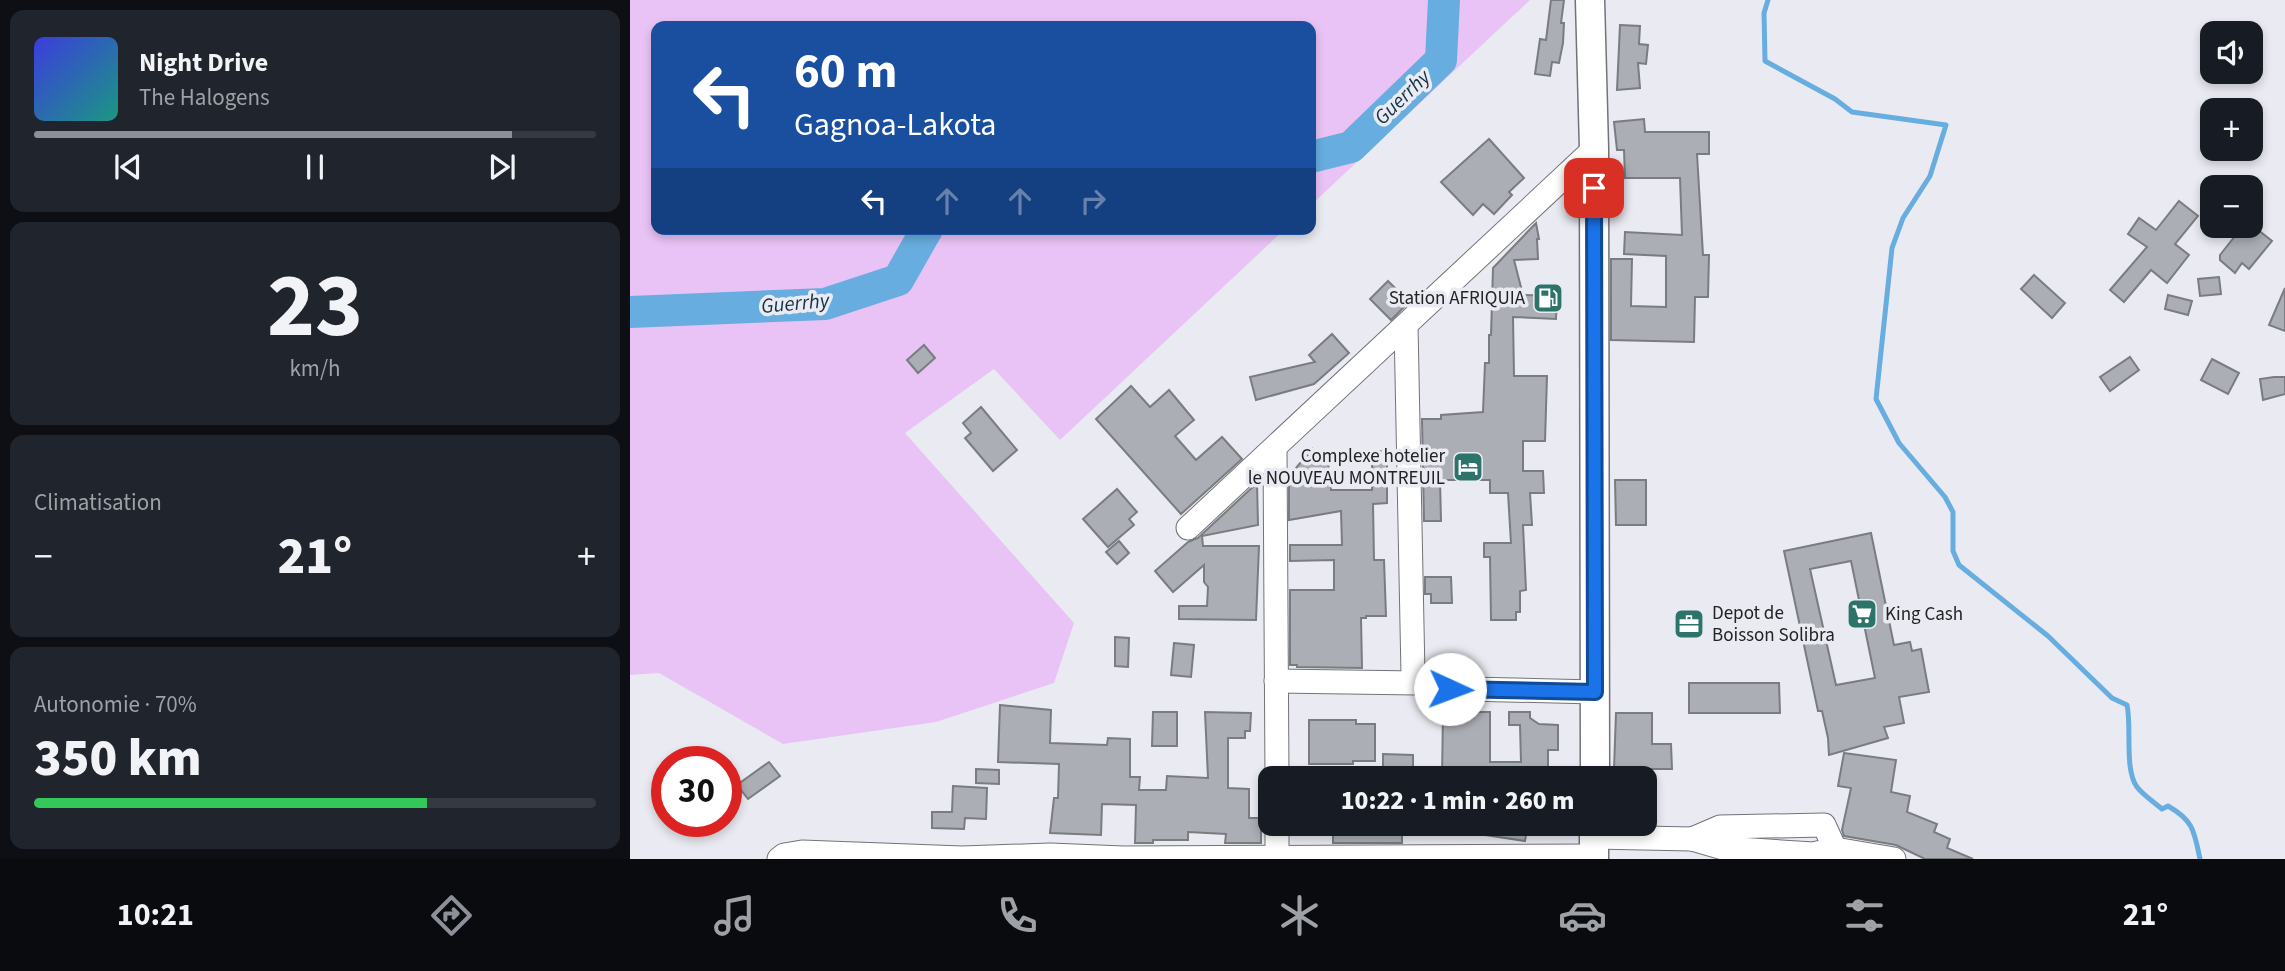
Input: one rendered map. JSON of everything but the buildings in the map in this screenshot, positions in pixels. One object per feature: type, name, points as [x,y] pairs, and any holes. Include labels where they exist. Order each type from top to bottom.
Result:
[{"type":"main road","points":[[1590,0],[1594,149],[1595,766]]},
{"type":"street","points":[[1188,528],[1594,149]]},
{"type":"street","points":[[1406,325],[1413,675],[1425,688],[1595,692]]},
{"type":"street","points":[[1275,449],[1277,766]]},
{"type":"street","points":[[1276,681],[1418,683]]},
{"type":"street","points":[[1277,836],[1277,858]]},
{"type":"street","points":[[779,859],[784,855],[962,859],[1050,855],[1123,858],[1386,857],[1692,839],[1723,848],[1813,854],[1835,849],[1894,859]]},
{"type":"shaded area","points":[[630,0],[1530,0],[1316,200],[1316,21],[651,21],[651,235],[1279,235],[1060,440],[994,369],[905,433],[1074,623],[1054,683],[936,722],[783,744],[659,673],[630,675]]},
{"type":"waterway","name":"Guerrhy","points":[[1316,156],[1351,147],[1441,60],[1444,0]]},
{"type":"waterway","points":[[1768,0],[1764,13],[1765,61],[1835,99],[1852,112],[1946,125],[1930,176],[1903,218],[1892,248],[1876,399],[1899,443],[1945,497],[1953,512],[1953,551],[1959,565],[2048,636],[2112,698],[2127,705],[2129,759],[2133,779],[2139,790],[2162,809],[2168,806],[2188,822],[2200,859]]},
{"type":"waterway","name":"Guerrhy","points":[[630,312],[825,304],[898,280],[924,235]]},
{"type":"place","name":"Station AFRIQUIA","points":[[1548,298]]},
{"type":"place","name":"Complexe hotelier le NOUVEAU MONTREUIL","points":[[1468,467]]},
{"type":"place","name":"King Cash","points":[[1862,614]]},
{"type":"place","name":"Depot de Boisson Solibra","points":[[1689,624]]},
{"type":"route","points":[[1450,689],[1595,692],[1594,188]]}]
